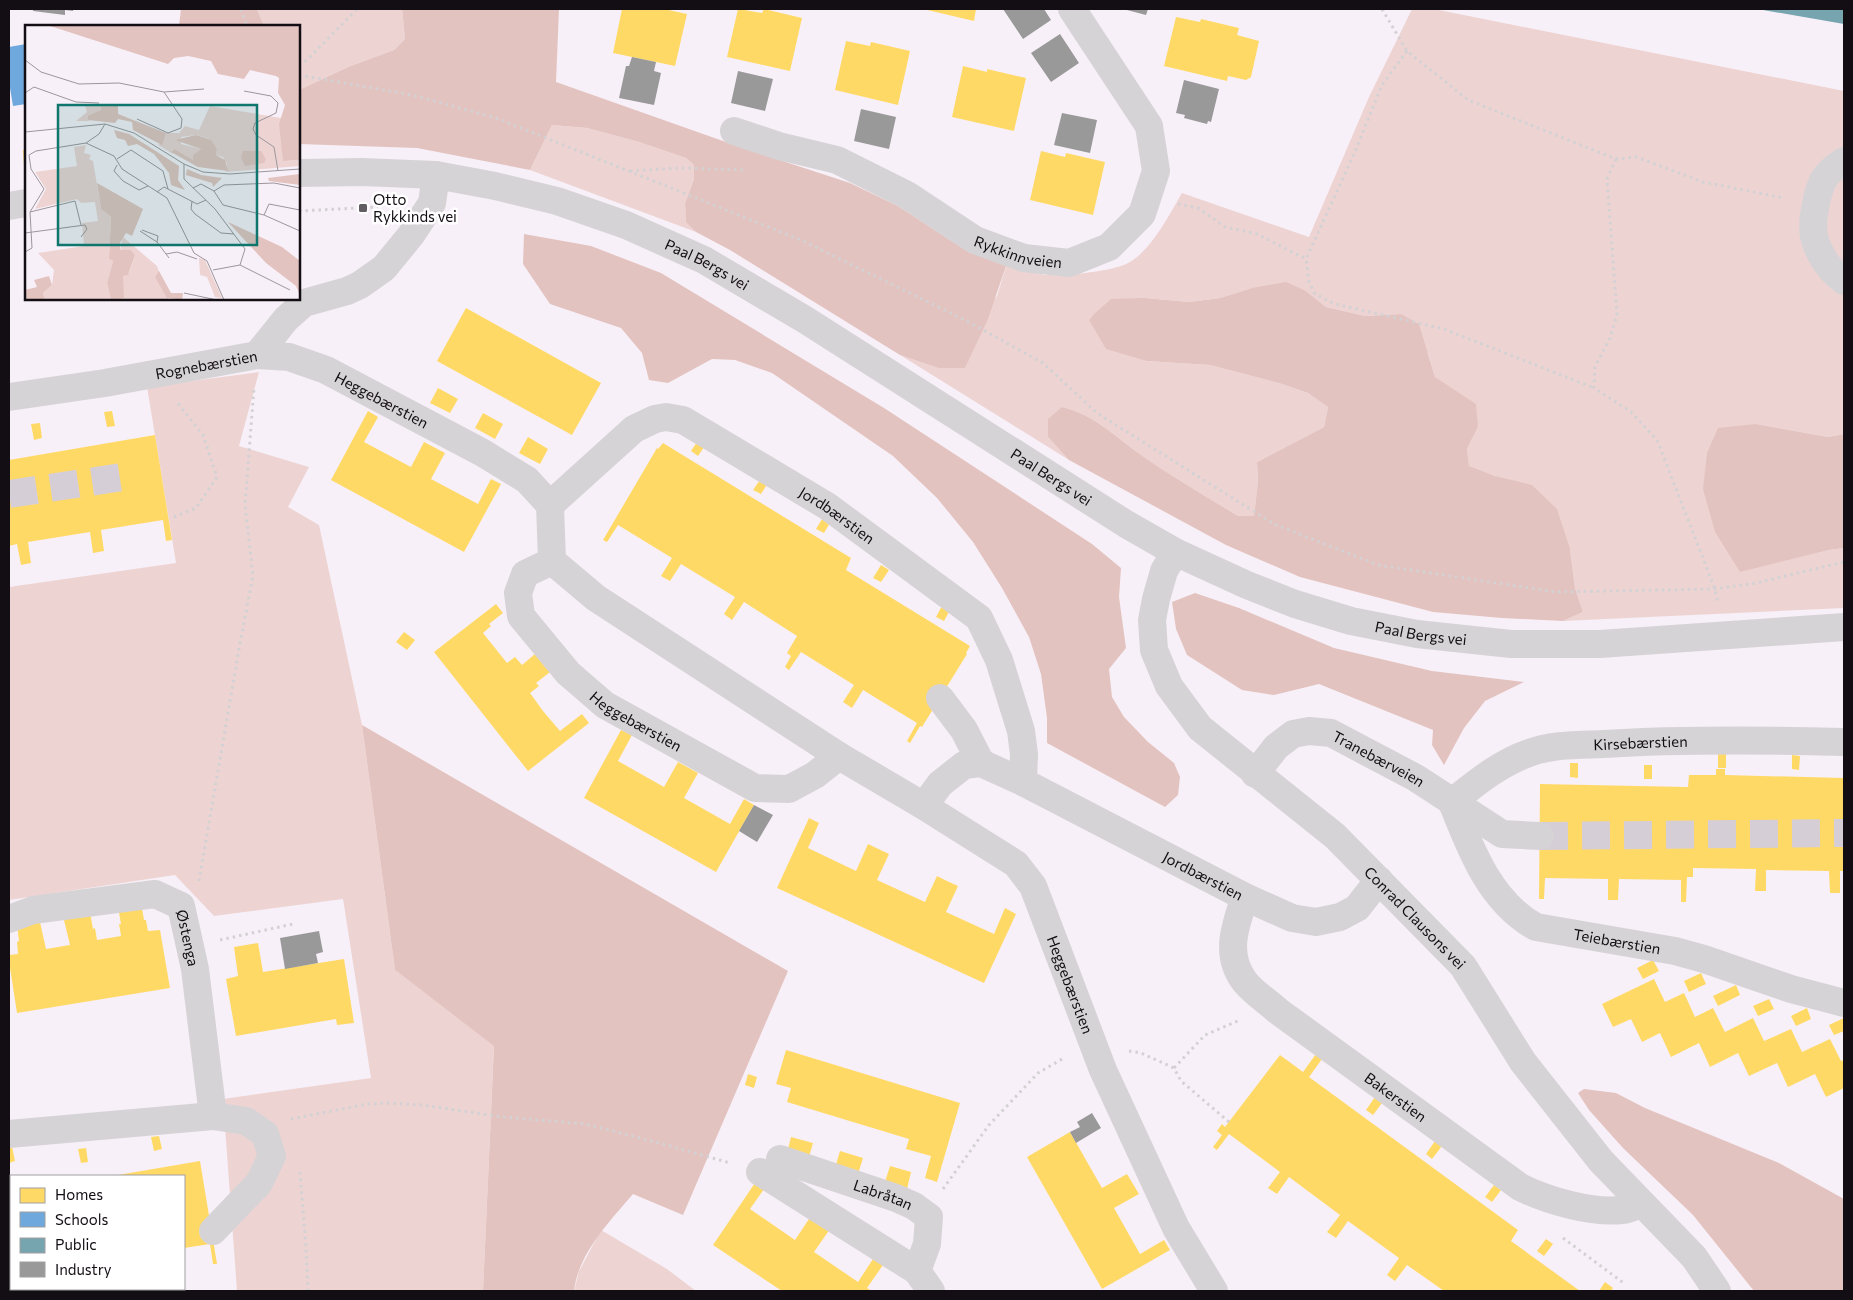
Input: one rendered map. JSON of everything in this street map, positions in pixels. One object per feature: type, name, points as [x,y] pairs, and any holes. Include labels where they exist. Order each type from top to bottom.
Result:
[{"type":"street","name":"Rykkinnveien","points":[[734,131],[779,146],[837,160],[907,195],[975,240],[1024,258],[1069,263],[1109,247],[1142,214],[1156,171],[1149,126],[1072,9]]},
{"type":"street","points":[[1844,161],[1835,167],[1824,180],[1813,219],[1814,236],[1821,254],[1831,270],[1844,281]]},
{"type":"street","name":"Paal Bergs vei","points":[[300,173],[362,172],[436,175],[495,186],[557,201],[626,225],[704,260],[804,319],[1126,524],[1175,552],[1247,585],[1295,604],[1351,621],[1417,634],[1512,644],[1600,644],[1844,627]]},
{"type":"street","name":"Rognebærstien","points":[[9,398],[154,375],[257,355],[286,319],[304,303],[347,291],[360,285],[384,268],[411,235],[432,203],[436,175]]},
{"type":"street","points":[[9,206],[25,203]]},
{"type":"street","name":"Heggebærstien","points":[[257,355],[289,357],[326,370],[483,453],[522,476],[550,505]]},
{"type":"street","name":"Jordbærstien","points":[[550,505],[634,429],[655,419],[666,417],[682,420],[827,506],[979,618],[999,660],[1021,731],[1024,754],[1023,782]]},
{"type":"street","points":[[550,505],[552,561]]},
{"type":"street","name":"Conrad Clausons vei","points":[[1175,552],[1164,571],[1152,620],[1154,650],[1169,686],[1200,728],[1255,774],[1335,836],[1463,966],[1523,1062],[1601,1161],[1640,1204],[1694,1257],[1717,1291]]},
{"type":"street","name":"Heggebærstien","points":[[839,756],[815,775],[789,788],[755,788],[605,705],[568,673],[521,616],[518,593],[525,574],[552,561],[596,598],[839,756],[924,806],[1016,864],[1033,886],[1095,1049],[1176,1228],[1214,1291]]},
{"type":"street","points":[[924,806],[940,784],[964,765],[981,763],[964,730],[940,698]]},
{"type":"street","name":"Tranebærveien","points":[[1255,774],[1276,747],[1293,734],[1309,731],[1331,733],[1416,778],[1502,834],[1540,836]]},
{"type":"street","name":"Kirsebærstien","points":[[1452,802],[1480,779],[1501,766],[1529,753],[1548,748],[1628,742],[1758,740],[1844,742]]},
{"type":"street","name":"Jordbærstien","points":[[981,763],[1023,782],[1245,897],[1292,918],[1316,922],[1340,917],[1357,908],[1378,880]]},
{"type":"street","name":"Teiebærstien","points":[[1452,802],[1468,844],[1490,884],[1509,907],[1524,920],[1536,927],[1675,951],[1791,989],[1844,1003]]},
{"type":"street","name":"Østenga","points":[[9,919],[33,910],[155,894],[181,906],[195,969],[213,1116]]},
{"type":"street","name":"Bakerstien","points":[[1245,897],[1233,932],[1236,967],[1246,983],[1278,1011],[1520,1187],[1546,1198],[1591,1208],[1624,1210],[1640,1204]]},
{"type":"street","points":[[9,1134],[213,1116],[246,1121],[265,1134],[272,1156],[259,1183],[213,1231]]},
{"type":"street","name":"Labråtan","points":[[770,1166],[896,1198],[914,1206],[929,1217],[924,1281]]},
{"type":"street","name":"Labråtan","points":[[770,1166],[924,1281]]},
{"type":"path","points":[[241,9],[247,25]]},
{"type":"path","points":[[300,64],[307,60],[357,9]]},
{"type":"path","points":[[1382,9],[1407,52],[1468,100],[1616,159],[1636,157],[1703,182],[1816,204]]},
{"type":"path","points":[[1407,52],[1382,85],[1354,154],[1306,259],[1309,282],[1316,294],[1335,304],[1444,329],[1594,388],[1630,411],[1657,440],[1716,589],[1725,636]]},
{"type":"path","points":[[300,75],[412,95],[496,118],[802,240],[963,319],[1043,363],[1097,413],[1274,524],[1378,565],[1556,592],[1716,589],[1756,583],[1844,562]]},
{"type":"path","points":[[1594,388],[1595,367],[1610,338],[1618,315],[1608,179],[1616,159]]},
{"type":"path","points":[[628,171],[679,168],[748,170]]},
{"type":"path","points":[[1148,198],[1198,208],[1225,227],[1257,234],[1306,259]]},
{"type":"path","points":[[300,211],[384,206]]},
{"type":"path","points":[[181,906],[199,885],[237,658],[253,576],[245,505],[257,355]]},
{"type":"path","points":[[154,375],[203,435],[217,477],[196,508],[174,517]]},
{"type":"path","points":[[190,946],[292,924]]},
{"type":"path","points":[[1174,1068],[1206,1035],[1234,1021],[1278,1011]]},
{"type":"path","points":[[929,1217],[946,1183],[989,1125],[1038,1073],[1062,1059],[1095,1049],[1120,1050],[1141,1054],[1174,1068],[1181,1081],[1229,1122]]},
{"type":"path","points":[[246,1121],[295,1118],[368,1104],[422,1105],[503,1117],[586,1124],[674,1146],[770,1166]]},
{"type":"path","points":[[299,1168],[308,1291]]},
{"type":"path","points":[[1561,1236],[1625,1284]]},
{"type":"shaded area","points":[[181,9],[257,9],[264,25],[179,25]]},
{"type":"shaded area","points":[[257,9],[402,9],[405,39],[394,50],[348,67],[300,90],[300,25],[264,25]]},
{"type":"shaded area","points":[[402,9],[559,9],[556,82],[740,147],[850,183],[898,206],[953,242],[1007,263],[988,319],[965,368],[938,368],[900,355],[730,250],[696,232],[686,222],[685,203],[694,179],[694,165],[686,158],[639,142],[587,128],[552,125],[530,170],[417,148],[300,144],[300,90],[348,67],[394,50],[405,39]]},
{"type":"shaded area","points":[[1412,9],[1434,9],[1844,91],[1844,434],[1828,437],[1756,424],[1740,571],[1844,548],[1844,608],[1563,621],[1583,612],[1575,588],[1570,549],[1495,476],[1469,467],[1467,449],[1478,427],[1448,387],[1435,377],[1428,353],[1401,314],[1365,316],[1326,307],[1306,291],[1252,288],[1220,298],[1189,302],[1145,298],[1147,361],[1210,365],[1282,384],[1308,393],[1328,407],[1324,427],[1257,462],[1258,481],[1254,516],[1238,516],[1162,469],[1093,420],[1083,414],[1062,407],[1048,437],[1069,460],[900,355],[938,368],[997,296],[1007,263],[1036,273],[1059,275],[1111,269],[1128,263],[1152,241],[1182,193],[1309,237],[1369,97]]},
{"type":"shaded area","points":[[552,125],[587,128],[639,142],[686,158],[694,165],[694,179],[685,203],[686,221],[696,232],[530,170]]},
{"type":"shaded area","points":[[524,234],[591,246],[661,273],[884,408],[1092,544],[1121,568],[1119,597],[1126,648],[1109,669],[1112,697],[1124,717],[1148,742],[1174,763],[1180,777],[1178,795],[1165,807],[1047,743],[1047,718],[1041,674],[1029,637],[1002,588],[973,542],[937,498],[893,456],[772,373],[735,360],[712,359],[668,383],[649,380],[642,353],[621,328],[550,304],[523,264]]},
{"type":"shaded area","points":[[1286,282],[1306,291],[1326,307],[1365,316],[1401,314],[1419,324],[1435,377],[1476,404],[1478,427],[1467,449],[1469,466],[1495,476],[1532,485],[1557,509],[1570,549],[1575,588],[1583,612],[1563,621],[1433,612],[1300,577],[1226,545],[1069,460],[1048,437],[1048,419],[1062,407],[1073,410],[1093,420],[1162,469],[1238,516],[1254,516],[1258,481],[1257,462],[1324,427],[1328,407],[1308,393],[1282,384],[1210,365],[1147,361],[1106,349],[1089,320],[1111,299],[1145,298],[1189,302],[1220,298],[1252,288]]},
{"type":"shaded area","points":[[259,372],[239,446],[309,467],[288,507],[319,525],[362,725],[395,970],[494,1045],[483,1291],[237,1291],[223,1099],[371,1078],[343,899],[214,916],[175,875],[9,900],[9,587],[176,563],[147,387]]},
{"type":"shaded area","points":[[1756,424],[1828,437],[1844,434],[1844,548],[1740,572],[1715,532],[1703,489],[1707,453],[1718,428]]},
{"type":"shaded area","points":[[1195,593],[1239,608],[1334,648],[1432,671],[1524,682],[1485,701],[1464,728],[1444,765],[1432,745],[1433,730],[1319,684],[1274,695],[1242,690],[1187,655],[1176,629],[1172,602]]},
{"type":"shaded area","points":[[362,725],[788,971],[683,1215],[633,1194],[605,1227],[588,1251],[577,1277],[574,1291],[483,1291],[494,1046],[395,970]]},
{"type":"shaded area","points":[[1584,1089],[1616,1093],[1645,1108],[1779,1163],[1844,1199],[1844,1291],[1754,1291],[1693,1215],[1623,1148],[1589,1110],[1578,1093]]},
{"type":"shaded area","points":[[601,1230],[667,1269],[696,1291],[574,1291],[579,1271]]},
{"type":"building: Homes","points":[[622,9],[664,9],[687,14],[675,66],[613,53]]},
{"type":"building: Homes","points":[[738,9],[762,13],[764,9],[802,18],[790,71],[727,57]]},
{"type":"building: Homes","points":[[923,9],[976,9],[974,21]]},
{"type":"building: Homes","points":[[1176,17],[1200,22],[1201,19],[1239,28],[1237,35],[1259,41],[1251,77],[1246,80],[1228,76],[1227,81],[1164,66]]},
{"type":"building: Homes","points":[[846,41],[870,46],[871,42],[910,51],[898,105],[835,90]]},
{"type":"building: Homes","points":[[963,66],[987,72],[987,69],[1026,78],[1014,131],[952,117]]},
{"type":"building: Homes","points":[[23,150],[25,150],[25,166]]},
{"type":"building: Homes","points":[[1041,151],[1065,157],[1066,153],[1105,162],[1093,215],[1030,200]]},
{"type":"building: Homes","points":[[466,308],[601,383],[572,435],[437,361]]},
{"type":"building: Homes","points":[[438,388],[458,399],[450,413],[430,403]]},
{"type":"building: Homes","points":[[112,411],[115,426],[107,427],[104,412]]},
{"type":"building: Homes","points":[[368,411],[378,417],[364,442],[411,467],[424,442],[445,453],[431,479],[478,504],[491,479],[501,484],[464,552],[331,480]]},
{"type":"building: Homes","points":[[483,413],[503,424],[495,439],[475,428]]},
{"type":"building: Homes","points":[[40,423],[42,438],[34,440],[31,424]]},
{"type":"building: Homes","points":[[155,435],[172,540],[166,541],[163,520],[101,530],[104,551],[93,553],[90,532],[28,542],[31,563],[21,565],[17,544],[9,546],[9,460]]},
{"type":"building: Homes","points":[[528,437],[548,449],[540,464],[519,453]]},
{"type":"building: Homes","points":[[699,439],[706,444],[698,456],[691,451]]},
{"type":"building: Homes","points":[[663,443],[851,558],[846,570],[970,646],[922,727],[920,726],[910,743],[907,741],[917,723],[863,690],[852,708],[843,702],[854,685],[801,652],[789,670],[785,667],[791,656],[787,653],[797,636],[744,602],[732,620],[724,614],[735,597],[681,564],[670,581],[661,576],[672,558],[618,525],[607,542],[603,540],[657,448]]},
{"type":"building: Homes","points":[[762,477],[769,481],[761,494],[753,490]]},
{"type":"building: Homes","points":[[824,516],[831,521],[824,533],[816,529]]},
{"type":"building: Homes","points":[[881,565],[889,570],[881,582],[873,578]]},
{"type":"building: Homes","points":[[496,604],[503,613],[489,624],[491,626],[483,633],[507,663],[515,657],[522,665],[535,654],[550,672],[536,683],[539,686],[530,693],[543,711],[560,731],[582,714],[589,723],[528,771],[434,652]]},
{"type":"building: Homes","points":[[943,604],[951,608],[944,621],[936,617]]},
{"type":"building: Homes","points":[[404,632],[415,640],[407,650],[396,642]]},
{"type":"building: Homes","points":[[621,730],[632,735],[618,761],[664,787],[678,762],[698,773],[684,798],[730,824],[744,799],[754,805],[716,872],[584,798]]},
{"type":"building: Homes","points":[[1718,754],[1726,754],[1726,768],[1718,768]]},
{"type":"building: Homes","points":[[1792,755],[1800,756],[1799,770],[1792,769]]},
{"type":"building: Homes","points":[[1570,763],[1578,763],[1578,778],[1570,777]]},
{"type":"building: Homes","points":[[1644,765],[1652,765],[1652,779],[1644,779]]},
{"type":"building: Homes","points":[[1716,769],[1725,769],[1725,775],[1844,778],[1844,871],[1840,871],[1840,893],[1830,893],[1829,871],[1766,870],[1766,891],[1755,891],[1756,869],[1693,868],[1693,877],[1687,877],[1686,902],[1681,902],[1681,880],[1619,879],[1618,900],[1608,900],[1608,879],[1545,878],[1544,899],[1539,899],[1540,784],[1688,787],[1689,775],[1716,775]]},
{"type":"building: Homes","points":[[809,818],[819,823],[808,848],[856,871],[868,844],[889,854],[877,880],[925,902],[937,876],[958,886],[946,912],[994,934],[1005,908],[1016,914],[984,983],[777,888]]},
{"type":"building: Homes","points":[[141,903],[148,931],[160,930],[170,988],[17,1013],[9,955],[18,954],[17,925],[40,922],[46,949],[70,945],[63,916],[90,912],[97,940],[121,936],[118,907]]},
{"type":"building: Homes","points":[[258,943],[263,972],[344,959],[354,1023],[337,1025],[336,1019],[236,1036],[226,979],[238,976],[234,947]]},
{"type":"building: Homes","points":[[1653,960],[1659,971],[1643,979],[1637,968]]},
{"type":"building: Homes","points":[[1701,973],[1706,984],[1689,992],[1684,981]]},
{"type":"building: Homes","points":[[1654,979],[1665,1002],[1684,993],[1695,1017],[1713,1008],[1725,1032],[1753,1018],[1764,1041],[1791,1029],[1802,1052],[1830,1039],[1841,1061],[1844,1060],[1844,1088],[1826,1097],[1815,1074],[1788,1087],[1777,1063],[1749,1076],[1738,1053],[1710,1067],[1699,1043],[1671,1057],[1660,1033],[1642,1042],[1631,1019],[1613,1027],[1602,1004]]},
{"type":"building: Homes","points":[[1736,985],[1740,995],[1718,1006],[1713,996]]},
{"type":"building: Homes","points":[[1769,999],[1774,1009],[1758,1016],[1753,1006]]},
{"type":"building: Homes","points":[[1807,1008],[1811,1019],[1796,1026],[1791,1016]]},
{"type":"building: Homes","points":[[1844,1018],[1844,1031],[1834,1035],[1829,1025]]},
{"type":"building: Homes","points":[[786,1050],[960,1103],[937,1182],[925,1178],[931,1156],[906,1149],[909,1139],[787,1102],[791,1088],[776,1084]]},
{"type":"building: Homes","points":[[1316,1054],[1322,1059],[1309,1077],[1518,1230],[1511,1241],[1580,1291],[1444,1291],[1407,1265],[1395,1281],[1387,1275],[1399,1258],[1348,1221],[1336,1238],[1327,1232],[1340,1215],[1289,1177],[1277,1194],[1268,1188],[1280,1172],[1229,1134],[1217,1150],[1213,1147],[1222,1135],[1217,1131],[1222,1124],[1225,1127],[1280,1055],[1303,1072]]},
{"type":"building: Homes","points":[[748,1074],[757,1077],[754,1088],[745,1085]]},
{"type":"building: Homes","points":[[1375,1097],[1382,1103],[1373,1115],[1366,1110]]},
{"type":"building: Homes","points":[[1070,1132],[1102,1188],[1127,1174],[1139,1194],[1114,1208],[1140,1254],[1164,1240],[1170,1250],[1102,1289],[1027,1157]]},
{"type":"building: Homes","points":[[159,1136],[162,1149],[154,1151],[151,1137]]},
{"type":"building: Homes","points":[[791,1137],[813,1143],[808,1160],[787,1153]]},
{"type":"building: Homes","points":[[1435,1141],[1442,1146],[1432,1159],[1426,1154]]},
{"type":"building: Homes","points":[[12,1147],[15,1161],[9,1163],[9,1148]]},
{"type":"building: Homes","points":[[86,1148],[88,1162],[81,1163],[78,1149]]},
{"type":"building: Homes","points":[[840,1151],[863,1158],[858,1174],[835,1168]]},
{"type":"building: Homes","points":[[200,1161],[217,1264],[213,1264],[210,1244],[185,1248],[185,1175],[118,1175]]},
{"type":"building: Homes","points":[[890,1166],[911,1172],[907,1189],[885,1182]]},
{"type":"building: Homes","points":[[9,1180],[10,1180],[10,1265]]},
{"type":"building: Homes","points":[[757,1180],[766,1186],[750,1209],[795,1240],[811,1216],[830,1229],[814,1252],[858,1282],[873,1259],[883,1265],[867,1288],[872,1291],[782,1291],[713,1245]]},
{"type":"building: Homes","points":[[1494,1185],[1501,1190],[1492,1202],[1485,1197]]},
{"type":"building: Homes","points":[[1546,1239],[1553,1244],[1544,1256],[1537,1251]]},
{"type":"building: Homes","points":[[1605,1282],[1613,1288],[1611,1291],[1599,1291]]},
{"type":"building: Schools","points":[[25,44],[25,104],[13,106],[9,88],[9,47]]},
{"type":"building: Public","points":[[1844,9],[1844,24],[1763,10]]},
{"type":"building: Industry","points":[[33,9],[73,9],[73,11],[65,10],[65,15],[33,11]]},
{"type":"building: Industry","points":[[1003,9],[1044,9],[1051,20],[1023,39]]},
{"type":"building: Industry","points":[[1123,9],[1148,9],[1146,15]]},
{"type":"building: Industry","points":[[1060,34],[1079,63],[1051,82],[1031,53]]},
{"type":"building: Industry","points":[[632,57],[656,62],[654,71],[661,73],[654,105],[619,98],[626,66],[629,66]]},
{"type":"building: Industry","points":[[738,71],[773,79],[765,111],[731,103]]},
{"type":"building: Industry","points":[[1184,80],[1219,89],[1211,122],[1208,121],[1207,124],[1184,118],[1185,115],[1176,113]]},
{"type":"building: Industry","points":[[861,109],[896,117],[889,149],[854,141]]},
{"type":"building: Industry","points":[[1062,113],[1097,120],[1090,153],[1054,145]]},
{"type":"building: Industry","points":[[754,805],[773,815],[757,842],[739,831]]},
{"type":"building: Industry","points":[[319,931],[323,952],[316,954],[318,963],[285,969],[280,938]]},
{"type":"building: Industry","points":[[1092,1113],[1101,1128],[1076,1143],[1070,1132],[1080,1127],[1077,1122]]},
{"type":"tunnel","points":[[9,494],[129,476]]},
{"type":"tunnel","points":[[1540,836],[1844,833]]},
{"type":"place","name":"Otto Rykkinds vei","points":[[363,208]]}]
